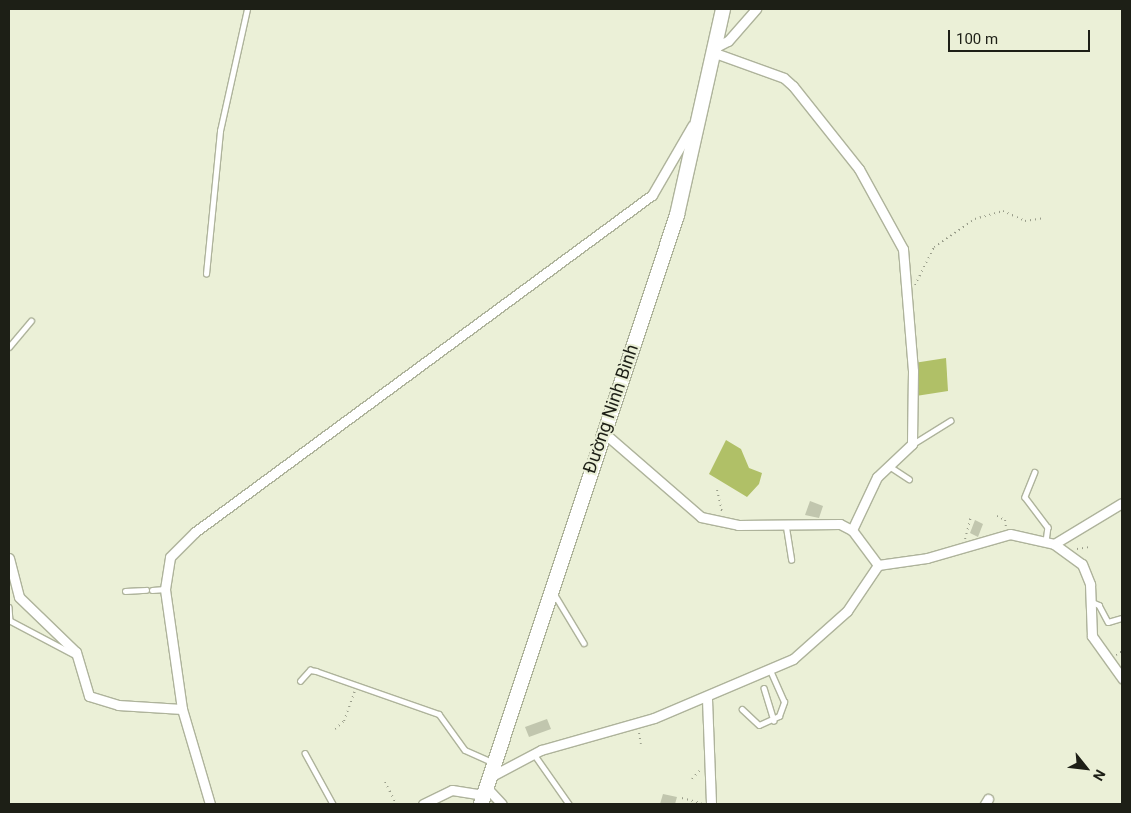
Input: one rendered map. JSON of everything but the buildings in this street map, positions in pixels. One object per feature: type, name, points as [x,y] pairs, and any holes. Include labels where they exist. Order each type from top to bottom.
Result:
[{"type":"highway","name":"Đường Ninh Bình","points":[[485,791],[603,432],[677,215],[704,104],[723,9]]},
{"type":"street","points":[[715,50],[728,41],[756,9]]},
{"type":"street","points":[[715,50],[784,78],[793,86],[859,169],[903,249],[913,371],[912,444],[888,465],[872,486],[852,530]]},
{"type":"street","points":[[210,804],[182,709],[165,588],[170,557],[195,532],[652,195],[704,104]]},
{"type":"street","points":[[603,432],[701,518],[725,524],[823,522],[852,530],[878,565]]},
{"type":"street","points":[[1050,543],[1122,503]]},
{"type":"street","points":[[485,791],[533,753],[637,723],[707,699],[793,659],[826,633],[878,565],[965,546],[1006,534],[1050,543],[1082,564],[1090,584],[1089,601],[1092,636],[1122,678]]},
{"type":"street","points":[[9,558],[19,597],[79,657],[83,688],[89,696],[108,703],[182,709]]},
{"type":"street","points":[[707,699],[711,804]]},
{"type":"street","points":[[423,804],[452,790],[485,791],[502,804]]},
{"type":"lane","points":[[206,274],[220,131],[247,9]]},
{"type":"lane","points":[[9,346],[31,322]]},
{"type":"lane","points":[[912,444],[950,421]]},
{"type":"lane","points":[[888,465],[909,479]]},
{"type":"lane","points":[[1035,472],[1025,497],[1049,529],[1050,543]]},
{"type":"lane","points":[[786,523],[792,560]]},
{"type":"lane","points":[[152,590],[165,588]]},
{"type":"lane","points":[[125,591],[146,590]]},
{"type":"lane","points":[[551,590],[584,643]]},
{"type":"lane","points":[[1089,601],[1099,605],[1108,622],[1122,618]]},
{"type":"lane","points":[[9,608],[9,620],[79,657]]},
{"type":"lane","points":[[300,681],[310,670],[357,684],[409,706],[439,714],[465,750],[494,762]]},
{"type":"lane","points":[[742,709],[759,725],[774,720],[784,702],[769,670]]},
{"type":"lane","points":[[764,688],[774,720]]},
{"type":"lane","points":[[306,753],[333,804]]},
{"type":"lane","points":[[533,753],[569,804]]},
{"type":"path","points":[[913,289],[934,247],[974,219],[1003,212],[1025,221],[1043,218]]},
{"type":"path","points":[[716,490],[725,524]]},
{"type":"path","points":[[997,516],[1006,522],[1006,534]]},
{"type":"path","points":[[965,546],[972,517]]},
{"type":"path","points":[[335,729],[344,721],[357,684]]},
{"type":"path","points":[[637,723],[641,744]]},
{"type":"path","points":[[385,782],[396,804]]},
{"type":"path","points":[[682,798],[711,804]]},
{"type":"shaded area","points":[[946,358],[948,391],[916,396],[914,363]]},
{"type":"shaded area","points":[[726,440],[741,449],[749,468],[762,473],[759,484],[747,497],[709,474]]}]
